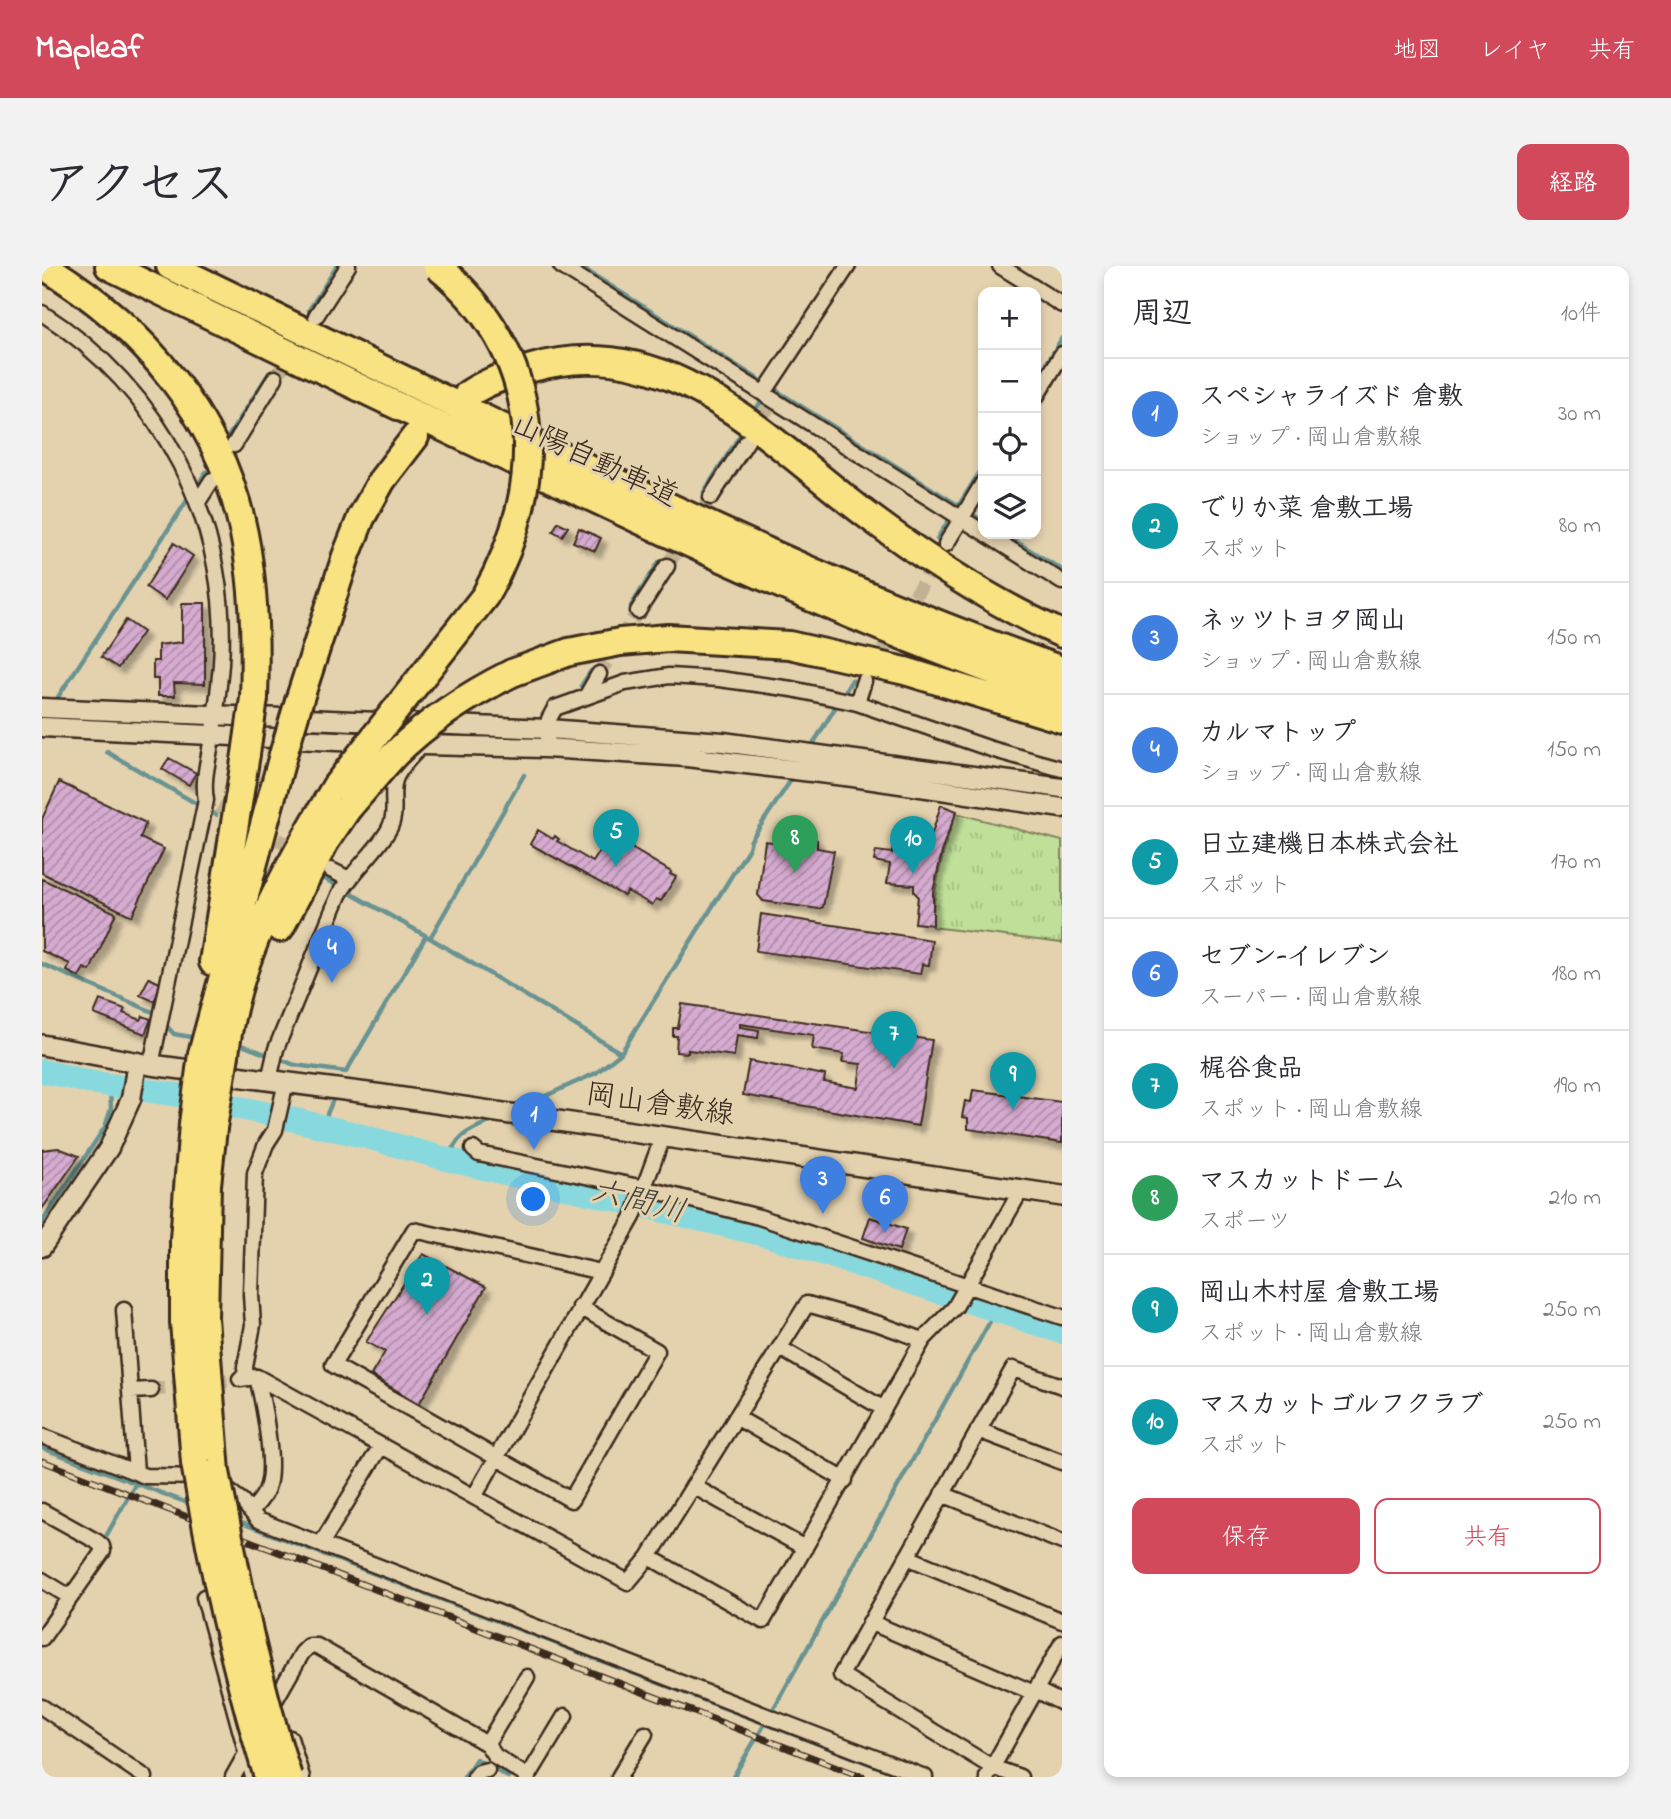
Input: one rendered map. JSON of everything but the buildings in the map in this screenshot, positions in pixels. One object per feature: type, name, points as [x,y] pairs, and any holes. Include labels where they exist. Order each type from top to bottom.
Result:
[{"type":"highway","points":[[44,266],[111,312],[144,344],[176,384],[206,429],[229,481],[244,533],[252,584],[256,640],[254,698],[204,1019],[213,1055]]},
{"type":"highway","name":"山陽自動車道","points":[[109,266],[394,406],[739,567],[968,661],[1062,695]]},
{"type":"highway","name":"山陽自動車道","points":[[170,266],[684,515],[799,567],[927,620],[1062,670]]},
{"type":"highway","points":[[213,1055],[229,1020],[251,950],[286,873],[485,596],[501,567],[522,505],[528,445],[520,388],[508,356],[479,307],[457,282],[437,266]]},
{"type":"highway","points":[[468,394],[476,388],[516,372],[556,361],[628,363],[670,375],[715,397],[832,489],[938,565],[1062,634]]},
{"type":"highway","points":[[268,1777],[210,1555],[204,1318],[207,1185],[203,1126],[213,1055],[283,755],[299,701],[345,556],[361,518],[382,480],[415,437]]},
{"type":"highway","points":[[342,797],[435,720],[481,689],[512,673],[569,652],[620,642],[667,638],[789,645],[905,671],[1062,719]]},
{"type":"highway","points":[[206,1467],[271,1724],[288,1777]]},
{"type":"main road","name":"岡山倉敷線","points":[[42,1045],[141,1067],[276,1068],[338,1089],[1062,1196]]},
{"type":"street","points":[[316,316],[348,266]]},
{"type":"street","points":[[561,266],[582,271],[769,394],[960,513],[978,527]]},
{"type":"street","points":[[769,394],[848,266]]},
{"type":"street","points":[[1000,266],[1062,304]]},
{"type":"street","points":[[42,313],[82,341],[127,383],[156,422],[195,495],[216,564],[221,609],[221,663],[216,715],[203,787],[208,804],[160,1027],[109,1148],[42,1247]]},
{"type":"street","points":[[1041,389],[1062,354]]},
{"type":"street","points":[[234,445],[275,378]]},
{"type":"street","points":[[711,497],[747,441]]},
{"type":"street","points":[[195,495],[212,480]]},
{"type":"street","points":[[946,544],[960,513],[978,490]]},
{"type":"street","points":[[994,539],[1062,582]]},
{"type":"street","points":[[638,611],[667,566]]},
{"type":"street","points":[[587,695],[599,674]]},
{"type":"street","points":[[546,748],[551,712],[555,708],[625,683],[669,676],[719,679],[846,700],[991,749],[1062,769]]},
{"type":"street","points":[[846,700],[864,681]]},
{"type":"street","points":[[42,708],[548,729],[723,742],[1062,788]]},
{"type":"street","points":[[42,727],[422,745],[546,748],[687,757],[1062,806]]},
{"type":"street","points":[[251,1511],[268,1486],[269,1471],[264,1407],[247,1378],[245,1367],[253,1325],[251,1295],[256,1174],[265,1144],[275,1130],[281,1108],[276,1068],[345,885],[389,829],[395,812],[395,780],[406,762],[422,745]]},
{"type":"street","points":[[331,870],[345,885]]},
{"type":"street","points":[[474,1497],[634,1214],[663,1136]]},
{"type":"street","points":[[473,1149],[479,1154],[759,1217],[1062,1317]]},
{"type":"street","points":[[649,1557],[763,1620],[923,1340],[955,1307],[1021,1190]]},
{"type":"street","points":[[580,1307],[657,1350],[571,1500],[334,1365],[414,1230],[601,1272]]},
{"type":"street","points":[[247,1378],[381,1446],[628,1582],[649,1557],[807,1304],[879,1324],[923,1340]]},
{"type":"street","points":[[124,1310],[136,1472]]},
{"type":"street","points":[[779,1348],[884,1409]]},
{"type":"street","points":[[1020,1777],[990,1772],[841,1675],[1013,1369],[1062,1386]]},
{"type":"street","points":[[130,1391],[150,1390]]},
{"type":"street","points":[[736,1417],[845,1480]]},
{"type":"street","points":[[978,1430],[1062,1462]]},
{"type":"street","points":[[42,1436],[145,1476],[203,1476],[224,1488],[258,1520],[925,1777]]},
{"type":"street","points":[[321,1544],[381,1446]]},
{"type":"street","points":[[693,1486],[805,1548]]},
{"type":"street","points":[[942,1494],[1062,1542]]},
{"type":"street","points":[[42,1511],[99,1544],[103,1551],[66,1595],[42,1638]]},
{"type":"street","points":[[907,1557],[1062,1621]]},
{"type":"street","points":[[42,1580],[66,1595]]},
{"type":"street","points":[[204,1597],[253,1777]]},
{"type":"street","points":[[870,1622],[1062,1703]]},
{"type":"street","points":[[990,1772],[1062,1643]]},
{"type":"street","points":[[233,1777],[302,1653],[309,1646],[317,1646],[487,1744],[495,1756],[528,1777],[565,1716]]},
{"type":"street","points":[[487,1744],[527,1677]]},
{"type":"street","points":[[277,1697],[302,1777]]},
{"type":"street","points":[[42,1707],[145,1777]]},
{"type":"street","points":[[619,1777],[645,1734]]},
{"type":"green space","points":[[956,813],[1062,841],[1062,943],[932,927],[940,869]]},
{"type":"waterway","points":[[309,310],[337,266]]},
{"type":"waterway","points":[[579,266],[978,518]]},
{"type":"waterway","points":[[1041,373],[1062,338]]},
{"type":"waterway","points":[[228,437],[269,373]]},
{"type":"waterway","points":[[756,409],[760,403]]},
{"type":"waterway","points":[[704,492],[742,432]]},
{"type":"waterway","points":[[195,489],[206,472]]},
{"type":"waterway","points":[[957,508],[978,475]]},
{"type":"waterway","points":[[58,697],[190,496]]},
{"type":"waterway","points":[[937,539],[952,515]]},
{"type":"waterway","points":[[1012,539],[1062,570]]},
{"type":"waterway","points":[[631,606],[659,562]]},
{"type":"waterway","points":[[581,686],[591,671]]},
{"type":"waterway","points":[[810,749],[852,680]]},
{"type":"waterway","points":[[107,752],[216,815]]},
{"type":"waterway","points":[[519,1108],[596,1073],[621,1053],[749,848],[751,840],[795,774]]},
{"type":"waterway","points":[[430,938],[524,775]]},
{"type":"waterway","points":[[325,879],[430,938],[621,1053]]},
{"type":"waterway","points":[[244,1046],[295,1065],[346,1072],[426,936]]},
{"type":"waterway","points":[[42,964],[157,1015]]},
{"type":"waterway","points":[[163,1022],[174,1034],[191,1037]]},
{"type":"waterway","name":"六間川","points":[[42,1071],[278,1116],[770,1236],[1062,1332]]},
{"type":"waterway","points":[[42,1222],[105,1127],[111,1109],[110,1085]]},
{"type":"waterway","points":[[322,1126],[335,1095]]},
{"type":"waterway","points":[[450,1160],[455,1144],[465,1134],[495,1119]]},
{"type":"waterway","points":[[770,1715],[997,1309]]},
{"type":"waterway","points":[[42,1448],[193,1505]]},
{"type":"waterway","points":[[42,1625],[105,1538],[136,1483]]},
{"type":"waterway","points":[[234,1520],[904,1777]]},
{"type":"waterway","points":[[733,1777],[766,1722]]},
{"type":"waterway","points":[[464,1777],[476,1759],[508,1777]]},
{"type":"tunnel","points":[[275,378],[294,350]]},
{"type":"tunnel","points":[[753,431],[768,408]]},
{"type":"tunnel","points":[[667,566],[711,497]]},
{"type":"tunnel","points":[[872,668],[937,559]]},
{"type":"tunnel","points":[[599,674],[638,611]]},
{"type":"tunnel","points":[[218,806],[241,819]]},
{"type":"tunnel","points":[[259,829],[302,853]]},
{"type":"tunnel","points":[[151,1390],[240,1379]]},
{"type":"railway","points":[[42,1461],[863,1777]]},
{"type":"place","name":"日立建機日本株式会社","points":[[616,867]]},
{"type":"place","name":"マスカットドーム","points":[[795,873]]},
{"type":"place","name":"マスカットゴルフクラブ","points":[[913,874]]},
{"type":"place","name":"カルマトップ","points":[[332,983]]},
{"type":"place","name":"梶谷食品","points":[[894,1069]]},
{"type":"place","name":"岡山木村屋 倉敷工場","points":[[1013,1110]]},
{"type":"place","name":"スペシャライズド 倉敷","points":[[534,1150]]},
{"type":"place","name":"ネッツトヨタ岡山","points":[[823,1214]]},
{"type":"place","name":"セブン-イレブン","points":[[885,1233]]},
{"type":"place","name":"でりか菜 倉敷工場","points":[[427,1315]]}]
